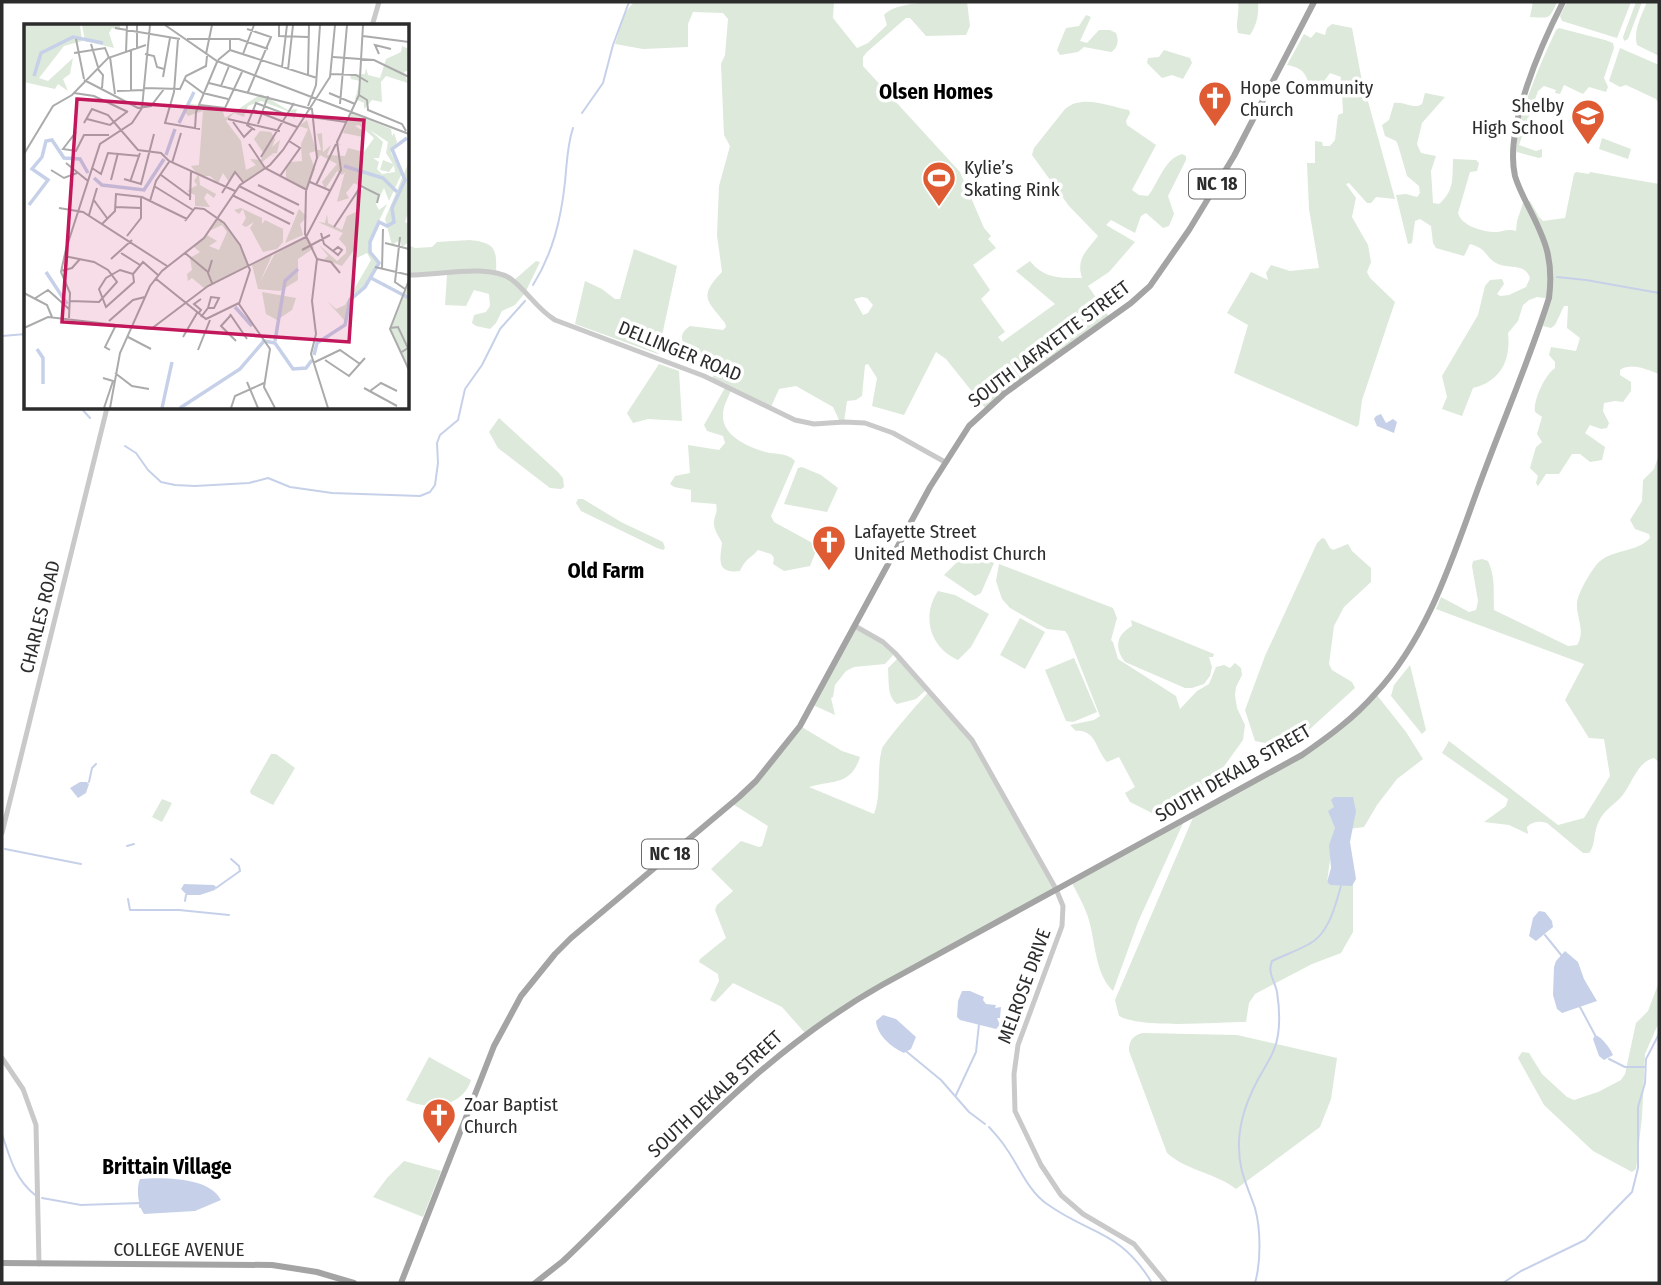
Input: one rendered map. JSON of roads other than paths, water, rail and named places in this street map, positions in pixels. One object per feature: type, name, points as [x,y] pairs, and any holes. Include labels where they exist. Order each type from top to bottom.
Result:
[{"type":"main road","name":"SOUTH LAFAYETTE STREET","points":[[401,1283],[494,1046],[521,996],[571,938],[756,780],[800,726],[945,462],[969,426],[986,409],[1131,303],[1150,286],[1189,230],[1234,156],[1314,2]]},
{"type":"main road","name":"SOUTH DEKALB STREET","points":[[535,1283],[586,1240],[745,1083],[800,1037],[852,1002],[1319,743],[1372,698],[1409,651],[1442,582],[1549,298],[1550,258],[1546,243],[1518,185],[1513,163],[1513,141],[1536,65],[1563,2]]},
{"type":"main road","name":"COLLEGE AVENUE","points":[[2,1263],[272,1265],[317,1272],[354,1283]]},
{"type":"street","points":[[373,24],[379,2]]},
{"type":"street","name":"DELLINGER ROAD","points":[[410,275],[480,272],[505,275],[555,320],[704,376],[795,420],[814,424],[865,423],[893,433],[945,462]]},
{"type":"street","name":"CHARLES ROAD","points":[[2,833],[107,410]]},
{"type":"street","name":"MELROSE DRIVE","points":[[855,626],[883,642],[895,653],[972,740],[1056,889],[1063,906],[1062,926],[1018,1045],[1014,1074],[1015,1111],[1043,1169],[1061,1195],[1083,1214],[1134,1244],[1166,1283]]},
{"type":"street","points":[[2,1058],[23,1089],[37,1125],[39,1264]]},
{"type":"water","points":[[1381,414],[1386,423],[1393,419],[1397,422],[1394,433],[1377,426],[1374,419]]},
{"type":"water","points":[[80,782],[89,784],[86,793],[78,798],[70,788]]},
{"type":"water","points":[[1334,797],[1353,797],[1356,811],[1350,842],[1356,879],[1352,886],[1330,885],[1327,882],[1331,868],[1329,845],[1335,828],[1328,811],[1334,807],[1331,800]]},
{"type":"water","points":[[184,884],[216,887],[215,890],[200,895],[187,895],[181,889]]},
{"type":"water","points":[[1539,911],[1545,912],[1553,927],[1536,941],[1529,936],[1533,918]]},
{"type":"water","points":[[1565,951],[1578,962],[1597,1001],[1562,1013],[1557,1009],[1553,995],[1554,967]]},
{"type":"water","points":[[962,991],[970,991],[984,997],[986,1004],[996,1005],[995,1008],[1001,1007],[1000,1018],[997,1018],[1000,1025],[996,1029],[957,1017]]},
{"type":"water","points":[[883,1015],[896,1019],[916,1037],[911,1049],[904,1053],[882,1036],[876,1021]]},
{"type":"water","points":[[1595,1035],[1606,1043],[1613,1055],[1604,1060],[1599,1056],[1593,1039]]},
{"type":"water","points":[[161,1178],[197,1183],[215,1192],[221,1200],[195,1211],[144,1214],[138,1197],[140,1179]]},
{"type":"waterway","points":[[582,113],[603,83],[629,2]]},
{"type":"waterway","points":[[533,285],[546,261],[558,222],[573,128]]},
{"type":"waterway","points":[[1557,277],[1659,293]]},
{"type":"waterway","points":[[125,446],[136,453],[161,482],[175,485],[249,483],[268,478],[290,487],[332,493],[420,496],[430,492],[435,485],[437,443],[440,435],[458,420],[465,389],[482,365],[500,329],[525,301]]},
{"type":"waterway","points":[[2,336],[24,334]]},
{"type":"waterway","points":[[83,410],[90,418]]},
{"type":"waterway","points":[[89,782],[92,768],[96,764]]},
{"type":"waterway","points":[[127,846],[134,844]]},
{"type":"waterway","points":[[5,849],[81,864]]},
{"type":"waterway","points":[[216,888],[240,871],[239,866],[231,859]]},
{"type":"waterway","points":[[1255,1283],[1259,1256],[1258,1226],[1255,1208],[1241,1168],[1239,1141],[1246,1106],[1274,1051],[1278,1035],[1278,1002],[1271,965],[1272,961],[1309,944],[1322,934],[1341,886]]},
{"type":"waterway","points":[[185,901],[186,895]]},
{"type":"waterway","points":[[128,899],[130,910],[179,910],[229,915]]},
{"type":"waterway","points":[[1545,935],[1562,956]]},
{"type":"waterway","points":[[1580,1007],[1595,1035]]},
{"type":"waterway","points":[[956,1095],[976,1052],[979,1024]]},
{"type":"waterway","points":[[1503,1283],[1521,1271],[1585,1240],[1632,1192],[1638,1168],[1638,1107],[1645,1083],[1646,1059],[1659,1034]]},
{"type":"waterway","points":[[907,1052],[941,1080],[969,1112],[985,1124]]},
{"type":"waterway","points":[[1609,1059],[1625,1067],[1645,1067]]},
{"type":"waterway","points":[[989,1127],[1040,1199],[1117,1243],[1140,1266],[1152,1283]]},
{"type":"waterway","points":[[2,1134],[18,1175],[35,1195]]},
{"type":"waterway","points":[[42,1198],[81,1205],[140,1203],[140,1207]]},
{"type":"place","name":"Hope Community Church","points":[[1215,128]]},
{"type":"place","name":"Shelby High School","points":[[1588,146]]},
{"type":"place","name":"Kylie’s Skating Rink","points":[[939,208]]},
{"type":"place","name":"Lafayette Street United Methodist Church","points":[[829,572]]},
{"type":"place","name":"Zoar Baptist Church","points":[[439,1145]]},
{"type":"district","name":"Olsen Homes","points":[[936,92]]},
{"type":"district","name":"Old Farm","points":[[606,571]]},
{"type":"district","name":"Brittain Village","points":[[167,1167]]}]
